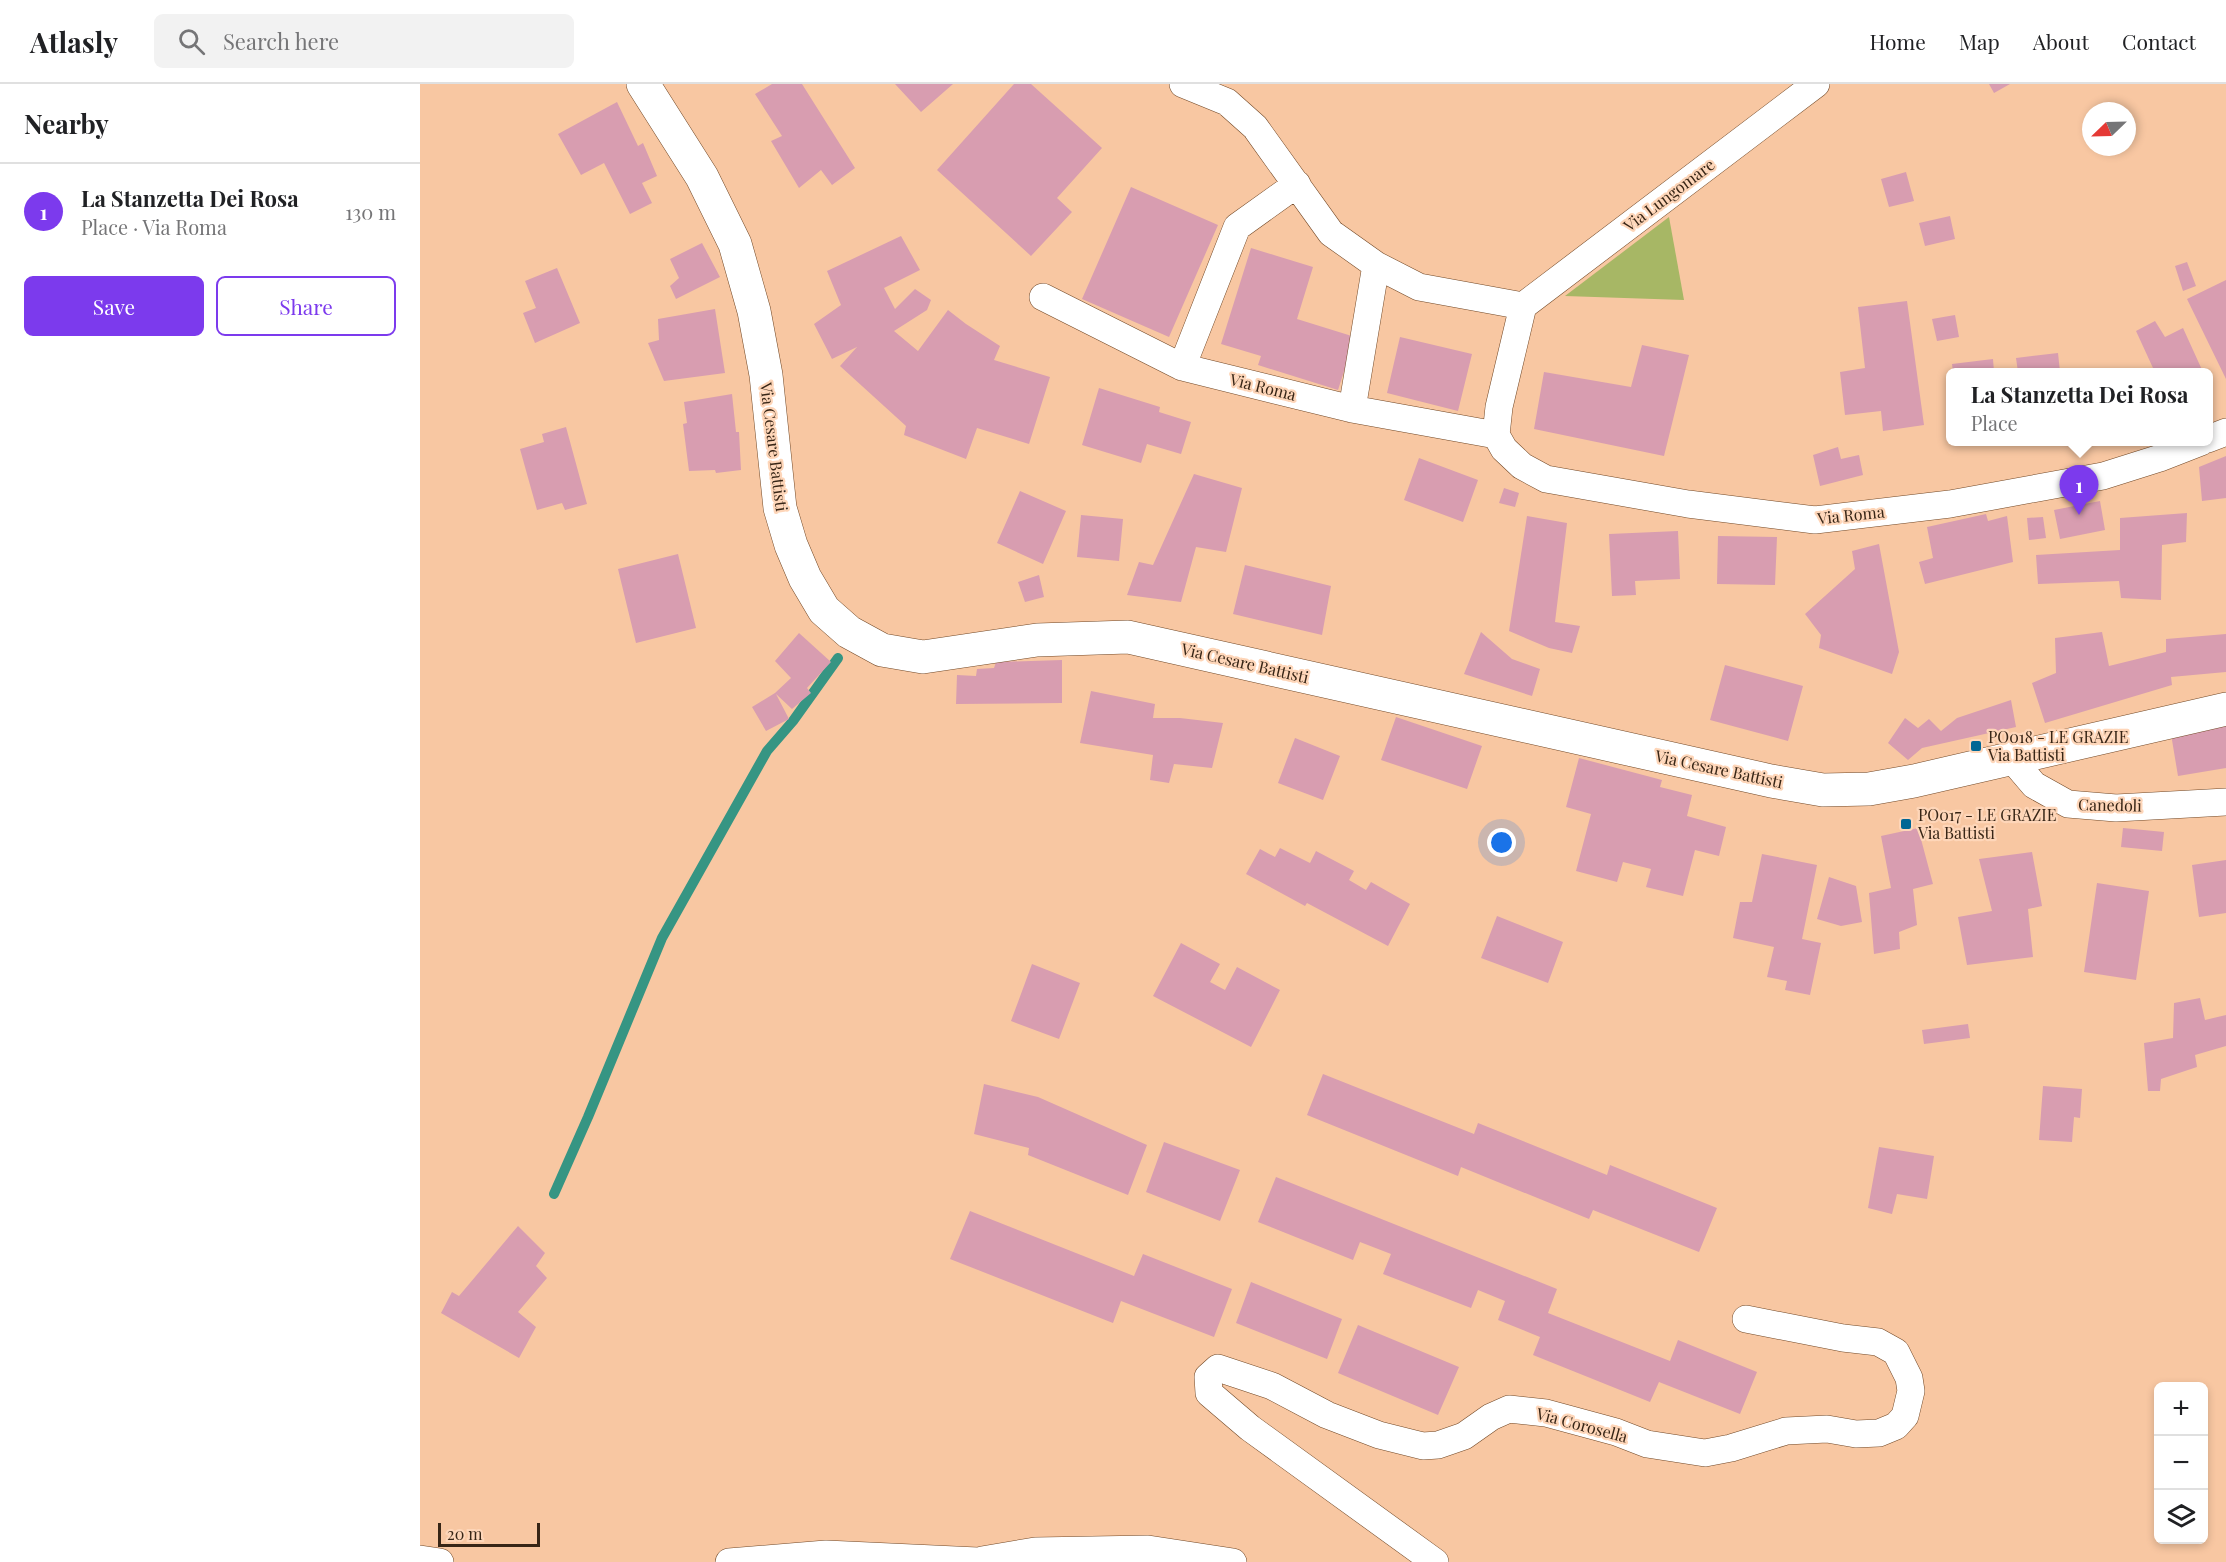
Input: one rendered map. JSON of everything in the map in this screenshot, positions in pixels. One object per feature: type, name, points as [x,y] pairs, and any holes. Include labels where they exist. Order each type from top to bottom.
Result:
[{"type":"main road","name":"Via Cesare Battisti","points":[[643,84],[702,177],[735,244],[754,311],[764,365],[780,507],[791,544],[805,578],[825,610],[849,633],[882,650],[923,657],[1037,640],[1128,637],[1749,776],[1822,790],[1869,789],[1914,782],[2226,709]]},
{"type":"street","points":[[1183,84],[1227,102],[1254,127],[1330,233],[1376,265],[1419,287],[1523,306],[1499,407],[1500,442]]},
{"type":"street","name":"Via Lungomare","points":[[1523,306],[1816,84]]},
{"type":"street","points":[[1182,367],[1237,226],[1297,184]]},
{"type":"street","points":[[1352,409],[1376,265]]},
{"type":"street","name":"Via Roma","points":[[1043,297],[1182,367],[1352,409],[1500,442],[1522,466],[1545,479],[1688,504],[1815,520],[1950,504],[2103,476],[2189,446]]},
{"type":"street","name":"Canedoli","points":[[2011,758],[2034,785],[2068,804],[2116,808],[2226,802]]},
{"type":"street","name":"Via Corosella","points":[[1435,1562],[1250,1428],[1209,1393],[1208,1377],[1218,1368],[1238,1374],[1272,1386],[1327,1415],[1379,1436],[1423,1446],[1438,1445],[1464,1436],[1491,1417],[1509,1409],[1546,1413],[1616,1432],[1647,1444],[1706,1453],[1731,1448],[1786,1431],[1827,1429],[1856,1434],[1879,1433],[1896,1426],[1905,1416],[1911,1391],[1909,1378],[1896,1352],[1878,1342],[1843,1338],[1746,1318]]},
{"type":"street","points":[[729,1562],[826,1554],[991,1561],[1035,1551],[1148,1549],[1233,1562]]},
{"type":"street","points":[[420,1559],[440,1562]]},
{"type":"green space","points":[[1669,217],[1684,300],[1565,296]]},
{"type":"building","points":[[772,84],[802,84],[855,168],[832,185],[821,170],[799,188],[771,141],[782,136],[755,94]]},
{"type":"building","points":[[895,84],[953,84],[921,112]]},
{"type":"building","points":[[1014,84],[1031,84],[1102,148],[1057,198],[1072,212],[1031,256],[937,170]]},
{"type":"building","points":[[1989,84],[2010,84],[1994,93]]},
{"type":"building","points":[[617,102],[638,146],[643,143],[657,176],[642,183],[652,203],[630,214],[604,163],[581,175],[558,134]]},
{"type":"building","points":[[1906,172],[1914,201],[1889,207],[1881,179]]},
{"type":"building","points":[[1131,187],[1218,225],[1169,337],[1082,299]]},
{"type":"building","points":[[1950,216],[1955,239],[1925,246],[1919,223]]},
{"type":"building","points":[[901,236],[920,270],[884,288],[895,309],[915,289],[931,300],[927,310],[894,331],[918,351],[948,310],[1000,346],[994,360],[1050,377],[1029,444],[977,428],[966,459],[904,435],[906,426],[840,366],[857,347],[832,359],[814,324],[841,305],[827,271]]},
{"type":"building","points":[[702,243],[720,277],[676,299],[670,286],[679,278],[670,259]]},
{"type":"building","points":[[1251,248],[1313,267],[1297,319],[1355,337],[1338,390],[1258,365],[1261,356],[1221,344]]},
{"type":"building","points":[[2187,262],[2196,286],[2183,291],[2175,266]]},
{"type":"building","points":[[557,268],[580,323],[535,343],[523,313],[536,308],[525,281]]},
{"type":"building","points":[[2226,280],[2226,379],[2187,299]]},
{"type":"building","points":[[1907,301],[1924,425],[1883,431],[1881,411],[1845,415],[1840,372],[1865,368],[1858,307]]},
{"type":"building","points":[[715,309],[725,373],[664,381],[648,343],[659,340],[658,319]]},
{"type":"building","points":[[1955,315],[1959,337],[1937,341],[1932,319]]},
{"type":"building","points":[[2155,321],[2165,337],[2183,328],[2201,368],[2153,368],[2136,331]]},
{"type":"building","points":[[1400,337],[1472,354],[1458,411],[1387,393]]},
{"type":"building","points":[[1642,345],[1689,355],[1664,456],[1534,429],[1544,372],[1631,387]]},
{"type":"building","points":[[2058,353],[2060,368],[2017,368],[2016,358]]},
{"type":"building","points":[[1993,359],[1994,368],[1952,368],[1952,364]]},
{"type":"building","points":[[1099,388],[1160,407],[1159,412],[1191,422],[1181,454],[1147,444],[1141,463],[1082,445]]},
{"type":"building","points":[[732,394],[736,432],[739,432],[741,470],[716,473],[715,470],[689,471],[683,424],[687,423],[684,402]]},
{"type":"building","points":[[566,427],[587,504],[565,510],[562,503],[537,510],[520,449],[544,442],[542,434]]},
{"type":"building","points":[[1838,447],[1841,459],[1859,455],[1863,475],[1820,486],[1813,455]]},
{"type":"building","points":[[2226,456],[2226,498],[2202,501],[2199,467]]},
{"type":"building","points":[[1419,458],[1478,480],[1463,522],[1404,500]]},
{"type":"building","points":[[1194,474],[1242,488],[1226,552],[1196,547],[1181,602],[1127,595],[1139,562],[1153,565]]},
{"type":"building","points":[[1504,488],[1519,493],[1515,507],[1499,503]]},
{"type":"building","points":[[1020,491],[1066,511],[1043,564],[997,543]]},
{"type":"building","points":[[2100,501],[2105,530],[2060,539],[2054,510]]},
{"type":"building","points":[[2187,513],[2186,542],[2162,545],[2161,600],[2121,598],[2119,581],[2038,584],[2036,555],[2120,550],[2120,518]]},
{"type":"building","points":[[1986,514],[1988,521],[2007,516],[2013,562],[1925,584],[1919,562],[1933,558],[1927,527]]},
{"type":"building","points":[[1081,515],[1123,519],[1119,561],[1077,557]]},
{"type":"building","points":[[1527,516],[1567,523],[1555,622],[1580,626],[1572,653],[1549,648],[1509,631]]},
{"type":"building","points":[[2043,517],[2046,538],[2029,540],[2027,518]]},
{"type":"building","points":[[1678,531],[1680,579],[1635,581],[1636,595],[1612,596],[1609,534]]},
{"type":"building","points":[[1718,536],[1777,537],[1775,585],[1717,584]]},
{"type":"building","points":[[1879,544],[1899,652],[1892,674],[1819,648],[1821,635],[1805,614],[1855,569],[1852,551]]},
{"type":"building","points":[[678,554],[696,628],[636,643],[618,569]]},
{"type":"building","points":[[1245,565],[1331,586],[1322,635],[1233,614]]},
{"type":"building","points":[[1039,575],[1044,597],[1025,602],[1018,582]]},
{"type":"building","points":[[1481,632],[1512,659],[1540,669],[1532,696],[1464,674]]},
{"type":"building","points":[[2102,632],[2109,666],[2166,652],[2166,639],[2226,634],[2226,672],[2171,677],[2172,685],[2045,723],[2032,683],[2056,673],[2055,638]]},
{"type":"building","points":[[799,633],[831,662],[807,688],[811,693],[792,709],[776,694],[789,719],[766,731],[752,707],[775,693],[791,678],[775,661]]},
{"type":"building","points":[[1062,660],[1062,703],[956,704],[957,675],[976,676],[977,669],[994,668],[996,662]]},
{"type":"building","points":[[1725,665],[1803,686],[1788,741],[1710,720]]},
{"type":"building","points":[[1091,691],[1155,704],[1153,718],[1180,718],[1223,723],[1212,768],[1174,764],[1169,783],[1150,780],[1153,755],[1080,743]]},
{"type":"building","points":[[2011,700],[2016,727],[1922,748],[1908,760],[1888,743],[1905,718],[1918,728],[1929,719],[1941,731],[1957,718]]},
{"type":"building","points":[[1396,717],[1482,746],[1467,789],[1381,760]]},
{"type":"building","points":[[2226,724],[2226,768],[2178,776],[2171,734]]},
{"type":"building","points":[[1295,738],[1340,756],[1323,800],[1278,783]]},
{"type":"building","points":[[1579,758],[1662,780],[1660,787],[1692,795],[1687,816],[1726,827],[1719,856],[1695,850],[1683,896],[1646,887],[1651,869],[1623,862],[1617,882],[1576,871],[1591,814],[1566,807]]},
{"type":"building","points":[[1918,828],[1933,884],[1913,889],[1917,925],[1899,932],[1900,949],[1874,954],[1869,893],[1891,888],[1881,836]]},
{"type":"building","points":[[2123,828],[2164,832],[2162,851],[2121,847]]},
{"type":"building","points":[[1280,848],[1310,863],[1316,851],[1354,871],[1349,880],[1366,890],[1371,882],[1410,904],[1388,946],[1307,903],[1305,906],[1246,874],[1260,849],[1275,857]]},
{"type":"building","points":[[2032,852],[2042,906],[2028,909],[2033,957],[1967,965],[1958,917],[1992,911],[1979,859]]},
{"type":"building","points":[[1762,854],[1817,865],[1802,939],[1821,943],[1810,995],[1785,990],[1787,981],[1767,977],[1774,947],[1733,938],[1740,902],[1752,902]]},
{"type":"building","points":[[2226,860],[2226,913],[2199,917],[2192,865]]},
{"type":"building","points":[[1829,877],[1856,886],[1862,922],[1841,926],[1817,919]]},
{"type":"building","points":[[2097,883],[2149,891],[2136,980],[2084,972]]},
{"type":"building","points":[[1497,916],[1563,942],[1548,983],[1481,958]]},
{"type":"building","points":[[1181,943],[1220,964],[1210,982],[1225,990],[1237,967],[1280,990],[1251,1047],[1153,996]]},
{"type":"building","points":[[1032,964],[1080,983],[1059,1039],[1011,1021]]},
{"type":"building","points":[[2200,998],[2205,1020],[2226,1015],[2226,1046],[2195,1055],[2197,1067],[2161,1079],[2160,1091],[2148,1091],[2144,1043],[2173,1038],[2174,1003]]},
{"type":"building","points":[[1968,1024],[1970,1038],[1924,1044],[1922,1030]]},
{"type":"building","points":[[1323,1074],[1474,1134],[1478,1123],[1607,1175],[1610,1165],[1717,1208],[1699,1252],[1593,1210],[1589,1219],[1461,1167],[1458,1176],[1307,1115]]},
{"type":"building","points":[[984,1084],[1038,1097],[1147,1145],[1128,1195],[1028,1155],[1029,1148],[974,1134]]},
{"type":"building","points":[[2043,1086],[2082,1089],[2080,1118],[2074,1117],[2072,1142],[2039,1140]]},
{"type":"building","points":[[1164,1142],[1240,1170],[1220,1221],[1146,1192]]},
{"type":"building","points":[[1879,1147],[1934,1156],[1927,1199],[1897,1194],[1892,1214],[1868,1208]]},
{"type":"building","points":[[1276,1177],[1557,1289],[1548,1313],[1670,1361],[1678,1340],[1757,1372],[1740,1414],[1659,1382],[1650,1402],[1533,1355],[1540,1337],[1498,1320],[1505,1301],[1478,1290],[1471,1308],[1383,1274],[1391,1254],[1360,1242],[1353,1260],[1258,1222]]},
{"type":"building","points":[[970,1211],[1134,1276],[1143,1254],[1232,1289],[1214,1337],[1121,1301],[1113,1323],[950,1259]]},
{"type":"building","points":[[518,1226],[545,1253],[536,1266],[547,1278],[518,1312],[536,1327],[519,1358],[441,1313],[452,1292],[459,1296]]},
{"type":"building","points":[[1251,1282],[1342,1319],[1327,1359],[1236,1323]]},
{"type":"building","points":[[1358,1325],[1459,1367],[1438,1415],[1338,1373]]},
{"type":"waterway","points":[[554,1194],[662,938],[767,751],[793,721],[838,658]]},
{"type":"place","name":"La Stanzetta Dei Rosa","points":[[2079,515]]},
{"type":"place","name":"PO018 - LE GRAZIE Via Battisti","points":[[1976,746]]},
{"type":"place","name":"PO017 - LE GRAZIE Via Battisti","points":[[1906,824]]}]
